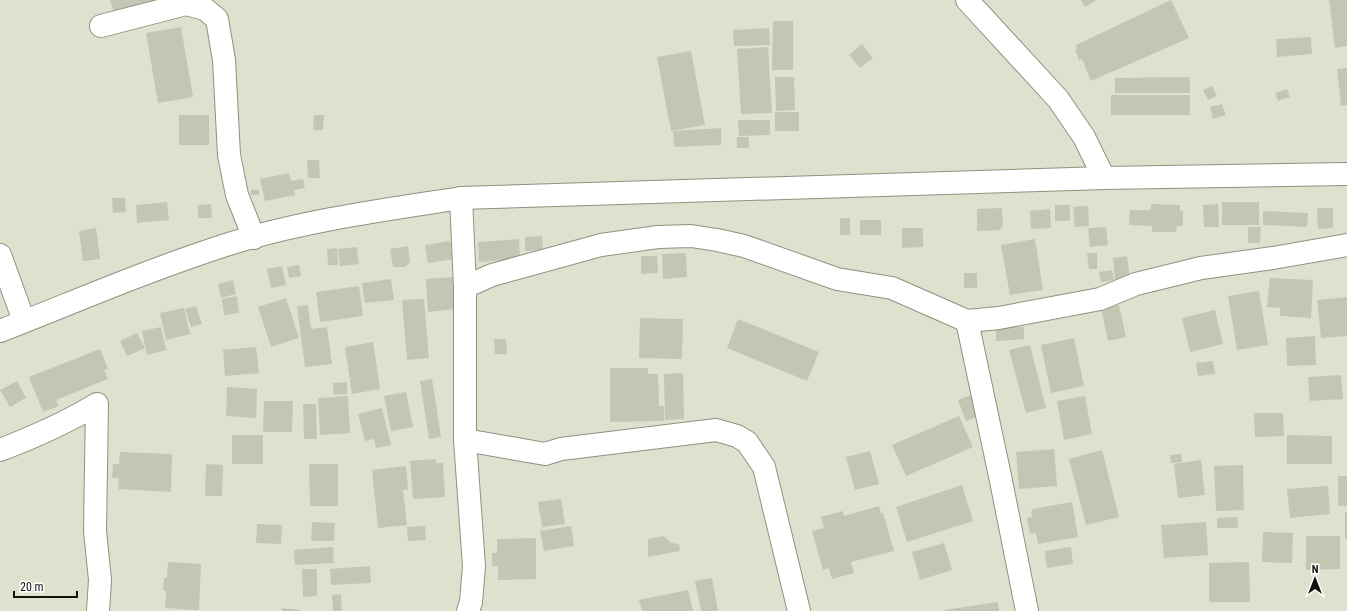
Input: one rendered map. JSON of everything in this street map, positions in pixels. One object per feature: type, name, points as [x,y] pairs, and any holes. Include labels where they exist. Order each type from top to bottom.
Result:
[{"type":"street","points":[[969,1],[1058,99],[1084,137],[1104,178]]},
{"type":"street","points":[[101,26],[186,4],[215,9],[224,60],[229,155],[237,195],[254,238]]},
{"type":"street","points":[[0,331],[148,272],[233,243],[303,225],[369,212],[460,198],[1104,178],[1347,174]]},
{"type":"street","points":[[460,198],[465,287],[465,440],[474,566],[471,602],[468,611]]},
{"type":"street","points":[[465,287],[492,275],[601,245],[658,237],[691,236],[744,246],[837,279],[892,288],[967,321],[999,318],[1100,299],[1136,284],[1200,268],[1273,258],[1347,245]]},
{"type":"street","points":[[0,254],[24,321]]},
{"type":"street","points":[[967,321],[1027,611]]},
{"type":"street","points":[[0,450],[33,438],[75,418],[97,404],[95,532],[100,580],[98,611]]},
{"type":"street","points":[[465,440],[545,454],[561,449],[716,430],[737,436],[747,442],[764,467],[799,611]]},
{"type":"building","points":[[110,0],[161,0],[115,15]]},
{"type":"building","points":[[1081,0],[1097,0],[1085,7]]},
{"type":"building","points":[[1171,0],[1189,38],[1091,81],[1082,59],[1079,60],[1075,50],[1077,49],[1076,45]]},
{"type":"building","points":[[1329,0],[1347,0],[1347,46],[1335,48]]},
{"type":"building","points":[[773,21],[793,21],[793,70],[772,70]]},
{"type":"building","points":[[181,27],[193,97],[158,103],[146,33]]},
{"type":"building","points":[[769,28],[770,45],[734,46],[733,30]]},
{"type":"building","points":[[1311,37],[1312,54],[1277,57],[1276,39]]},
{"type":"building","points":[[862,44],[873,58],[860,68],[849,55]]},
{"type":"building","points":[[768,47],[772,113],[741,114],[737,49]]},
{"type":"building","points":[[691,51],[705,125],[671,131],[657,57]]},
{"type":"building","points":[[1347,68],[1347,105],[1341,106],[1337,69]]},
{"type":"building","points":[[775,77],[794,77],[795,110],[776,111]]},
{"type":"building","points":[[1190,77],[1190,93],[1115,93],[1115,78]]},
{"type":"building","points":[[1212,86],[1217,96],[1208,100],[1203,90]]},
{"type":"building","points":[[1287,89],[1290,97],[1278,101],[1275,93]]},
{"type":"building","points":[[1111,95],[1190,95],[1190,115],[1111,115]]},
{"type":"building","points":[[1222,104],[1226,115],[1213,119],[1210,107]]},
{"type":"building","points":[[775,112],[799,112],[799,131],[775,131]]},
{"type":"building","points":[[179,115],[209,115],[209,145],[179,145]]},
{"type":"building","points":[[314,115],[324,115],[323,130],[313,130]]},
{"type":"building","points":[[738,120],[770,120],[770,135],[739,136]]},
{"type":"building","points":[[721,128],[721,145],[674,147],[673,131]]},
{"type":"building","points":[[737,137],[749,137],[749,148],[737,148]]},
{"type":"building","points":[[307,160],[319,160],[320,178],[308,178]]},
{"type":"building","points":[[289,173],[291,181],[303,179],[305,188],[294,190],[295,195],[265,201],[260,179]]},
{"type":"building","points":[[251,190],[259,190],[259,195],[251,195]]},
{"type":"building","points":[[112,198],[125,198],[126,212],[113,213]]},
{"type":"building","points":[[167,202],[169,220],[137,223],[136,205]]},
{"type":"building","points":[[1222,202],[1259,202],[1259,225],[1222,225]]},
{"type":"building","points":[[211,204],[212,218],[198,218],[198,205]]},
{"type":"building","points":[[1151,204],[1180,205],[1180,211],[1183,211],[1183,226],[1177,226],[1176,232],[1152,232],[1152,226],[1129,225],[1130,210],[1151,210]]},
{"type":"building","points":[[1218,204],[1219,227],[1204,227],[1203,205]]},
{"type":"building","points":[[1055,205],[1070,205],[1070,221],[1055,221]]},
{"type":"building","points":[[1088,206],[1089,226],[1075,227],[1073,207]]},
{"type":"building","points":[[1002,208],[1003,227],[1001,227],[1001,230],[977,231],[977,209]]},
{"type":"building","points":[[1317,208],[1333,208],[1333,228],[1318,229]]},
{"type":"building","points":[[1050,209],[1051,228],[1031,229],[1030,211]]},
{"type":"building","points":[[1263,211],[1308,213],[1307,227],[1263,225]]},
{"type":"building","points":[[840,218],[850,218],[850,235],[840,235]]},
{"type":"building","points":[[860,220],[881,220],[881,235],[860,235]]},
{"type":"building","points":[[1106,227],[1108,245],[1090,247],[1088,228]]},
{"type":"building","points":[[1248,227],[1261,227],[1260,243],[1248,243]]},
{"type":"building","points":[[96,228],[100,259],[83,261],[79,231]]},
{"type":"building","points":[[902,228],[923,228],[923,247],[902,248]]},
{"type":"building","points":[[542,236],[543,250],[525,251],[525,237]]},
{"type":"building","points":[[519,239],[520,259],[479,262],[478,242]]},
{"type":"building","points":[[1035,239],[1043,290],[1010,295],[1001,245]]},
{"type":"building","points":[[450,241],[453,259],[428,263],[425,245]]},
{"type":"building","points":[[408,246],[410,262],[405,267],[393,267],[390,249]]},
{"type":"building","points":[[357,247],[359,264],[340,266],[338,249]]},
{"type":"building","points":[[337,248],[338,265],[328,265],[327,249]]},
{"type":"building","points":[[686,253],[687,277],[663,279],[662,254]]},
{"type":"building","points":[[1087,253],[1097,253],[1097,269],[1089,269]]},
{"type":"building","points":[[641,256],[657,256],[658,273],[641,274]]},
{"type":"building","points":[[1127,256],[1130,278],[1115,280],[1113,258]]},
{"type":"building","points":[[299,265],[301,276],[289,278],[287,267]]},
{"type":"building","points":[[282,266],[286,285],[271,288],[267,269]]},
{"type":"building","points":[[1112,270],[1114,280],[1101,282],[1099,272]]},
{"type":"building","points":[[964,273],[977,273],[977,288],[964,288]]},
{"type":"building","points":[[453,277],[455,309],[428,312],[426,279]]},
{"type":"building","points":[[1270,278],[1313,280],[1311,318],[1280,316],[1280,308],[1267,307]]},
{"type":"building","points":[[391,279],[394,300],[365,303],[362,283]]},
{"type":"building","points":[[233,280],[236,294],[221,298],[218,284]]},
{"type":"building","points":[[359,286],[363,316],[320,322],[316,292]]},
{"type":"building","points":[[1259,291],[1268,345],[1237,350],[1228,296]]},
{"type":"building","points":[[237,296],[239,313],[224,315],[222,299]]},
{"type":"building","points":[[1347,297],[1347,336],[1321,338],[1317,300]]},
{"type":"building","points":[[286,298],[299,338],[271,347],[258,307]]},
{"type":"building","points":[[424,299],[429,358],[407,360],[402,300]]},
{"type":"building","points":[[308,305],[311,329],[327,327],[332,364],[305,367],[297,306]]},
{"type":"building","points":[[1119,305],[1126,337],[1108,341],[1101,308]]},
{"type":"building","points":[[196,306],[202,324],[191,327],[185,309]]},
{"type":"building","points":[[184,308],[190,334],[166,340],[160,313]]},
{"type":"building","points":[[1215,310],[1223,344],[1190,352],[1182,318]]},
{"type":"building","points":[[640,318],[683,319],[682,359],[639,358]]},
{"type":"building","points":[[738,319],[819,352],[807,381],[727,348]]},
{"type":"building","points":[[161,327],[166,350],[147,355],[142,331]]},
{"type":"building","points":[[1024,327],[1024,339],[996,341],[996,328]]},
{"type":"building","points":[[137,333],[145,348],[127,356],[120,341]]},
{"type":"building","points":[[1315,336],[1316,365],[1287,366],[1286,338]]},
{"type":"building","points":[[1074,338],[1084,386],[1051,393],[1041,345]]},
{"type":"building","points":[[494,339],[506,339],[507,354],[495,354]]},
{"type":"building","points":[[373,342],[380,389],[352,394],[345,347]]},
{"type":"building","points":[[1030,345],[1046,408],[1026,413],[1009,350]]},
{"type":"building","points":[[256,347],[259,373],[225,376],[223,350]]},
{"type":"building","points":[[100,349],[108,369],[104,370],[108,379],[56,400],[59,406],[43,412],[29,377]]},
{"type":"building","points":[[1213,361],[1215,374],[1198,376],[1196,363]]},
{"type":"building","points":[[610,368],[648,368],[648,374],[658,374],[659,406],[664,406],[664,421],[610,422]]},
{"type":"building","points":[[683,373],[684,419],[665,420],[664,374]]},
{"type":"building","points":[[1341,375],[1343,399],[1310,401],[1308,377]]},
{"type":"building","points":[[432,379],[441,437],[429,439],[420,381]]},
{"type":"building","points":[[17,381],[26,398],[10,407],[0,390]]},
{"type":"building","points":[[347,382],[347,394],[334,395],[333,383]]},
{"type":"building","points":[[227,387],[257,389],[256,418],[226,416]]},
{"type":"building","points":[[406,392],[413,427],[391,431],[384,396]]},
{"type":"building","points":[[976,393],[984,414],[966,421],[958,400]]},
{"type":"building","points":[[348,396],[350,433],[320,435],[318,398]]},
{"type":"building","points":[[1085,396],[1092,434],[1064,440],[1057,401]]},
{"type":"building","points":[[264,401],[293,401],[292,432],[263,432]]},
{"type":"building","points":[[303,404],[316,404],[317,439],[304,439]]},
{"type":"building","points":[[382,408],[391,445],[376,448],[374,439],[365,441],[358,414]]},
{"type":"building","points":[[1254,413],[1283,413],[1284,436],[1255,437]]},
{"type":"building","points":[[959,416],[973,447],[906,476],[892,445]]},
{"type":"building","points":[[232,435],[263,435],[263,464],[232,464]]},
{"type":"building","points":[[1287,435],[1332,436],[1332,464],[1287,464]]},
{"type":"building","points":[[1054,449],[1057,486],[1019,489],[1016,452]]},
{"type":"building","points":[[1102,450],[1119,517],[1086,525],[1069,459]]},
{"type":"building","points":[[870,451],[879,484],[855,490],[846,457]]},
{"type":"building","points":[[120,452],[172,454],[171,492],[118,489],[119,478],[112,478],[113,464],[119,464]]},
{"type":"building","points":[[1181,454],[1182,462],[1171,463],[1170,455]]},
{"type":"building","points":[[436,459],[436,463],[443,463],[445,497],[413,499],[410,461]]},
{"type":"building","points":[[1201,460],[1205,495],[1178,498],[1174,464]]},
{"type":"building","points":[[206,464],[223,465],[222,496],[205,496]]},
{"type":"building","points":[[309,464],[338,464],[338,506],[310,506]]},
{"type":"building","points":[[1243,465],[1244,510],[1216,511],[1214,466]]},
{"type":"building","points":[[406,466],[408,490],[403,490],[407,525],[378,528],[372,470]]},
{"type":"building","points":[[1338,476],[1347,476],[1347,506],[1338,506]]},
{"type":"building","points":[[962,485],[973,521],[907,542],[896,507]]},
{"type":"building","points":[[1328,486],[1330,514],[1290,518],[1287,489]]},
{"type":"building","points":[[561,499],[565,524],[542,527],[538,502]]},
{"type":"building","points":[[1072,502],[1078,537],[1038,544],[1036,533],[1030,534],[1027,518],[1032,517],[1032,509]]},
{"type":"building","points":[[879,506],[881,513],[883,513],[894,551],[851,562],[854,573],[832,579],[829,568],[823,570],[812,531],[824,528],[821,517],[843,511],[844,516]]},
{"type":"building","points":[[1345,512],[1347,512],[1347,539],[1345,539]]},
{"type":"building","points":[[1237,517],[1238,528],[1217,528],[1217,518]]},
{"type":"building","points":[[312,522],[335,523],[334,541],[311,541]]},
{"type":"building","points":[[1206,522],[1208,555],[1164,558],[1161,525]]},
{"type":"building","points":[[257,524],[282,525],[281,544],[256,543]]},
{"type":"building","points":[[425,526],[426,540],[408,541],[407,527]]},
{"type":"building","points":[[571,526],[574,546],[544,551],[540,531]]},
{"type":"building","points":[[1263,532],[1293,533],[1292,563],[1262,562]]},
{"type":"building","points":[[664,536],[671,543],[679,544],[680,551],[648,557],[648,539]]},
{"type":"building","points":[[1306,536],[1340,536],[1340,569],[1306,570]]},
{"type":"building","points":[[536,538],[536,579],[498,580],[498,566],[492,566],[492,553],[497,553],[497,539]]},
{"type":"building","points":[[944,543],[952,570],[920,580],[912,552]]},
{"type":"building","points":[[333,547],[334,563],[295,565],[294,550]]},
{"type":"building","points":[[1071,547],[1073,564],[1047,568],[1045,551]]},
{"type":"building","points":[[168,562],[201,564],[199,610],[165,608],[166,591],[163,590],[164,578],[167,578]]},
{"type":"building","points":[[1249,562],[1250,602],[1209,602],[1209,563]]},
{"type":"building","points":[[370,566],[371,583],[331,585],[330,569]]},
{"type":"building","points":[[302,569],[317,569],[317,596],[303,597]]},
{"type":"building","points":[[712,578],[718,611],[701,611],[695,581]]},
{"type":"building","points":[[688,590],[693,611],[642,611],[639,600]]},
{"type":"building","points":[[341,594],[342,611],[333,611],[332,595]]},
{"type":"building","points":[[998,602],[999,611],[944,611],[944,610]]},
{"type":"building","points":[[282,608],[300,610],[300,611],[282,611]]}]
